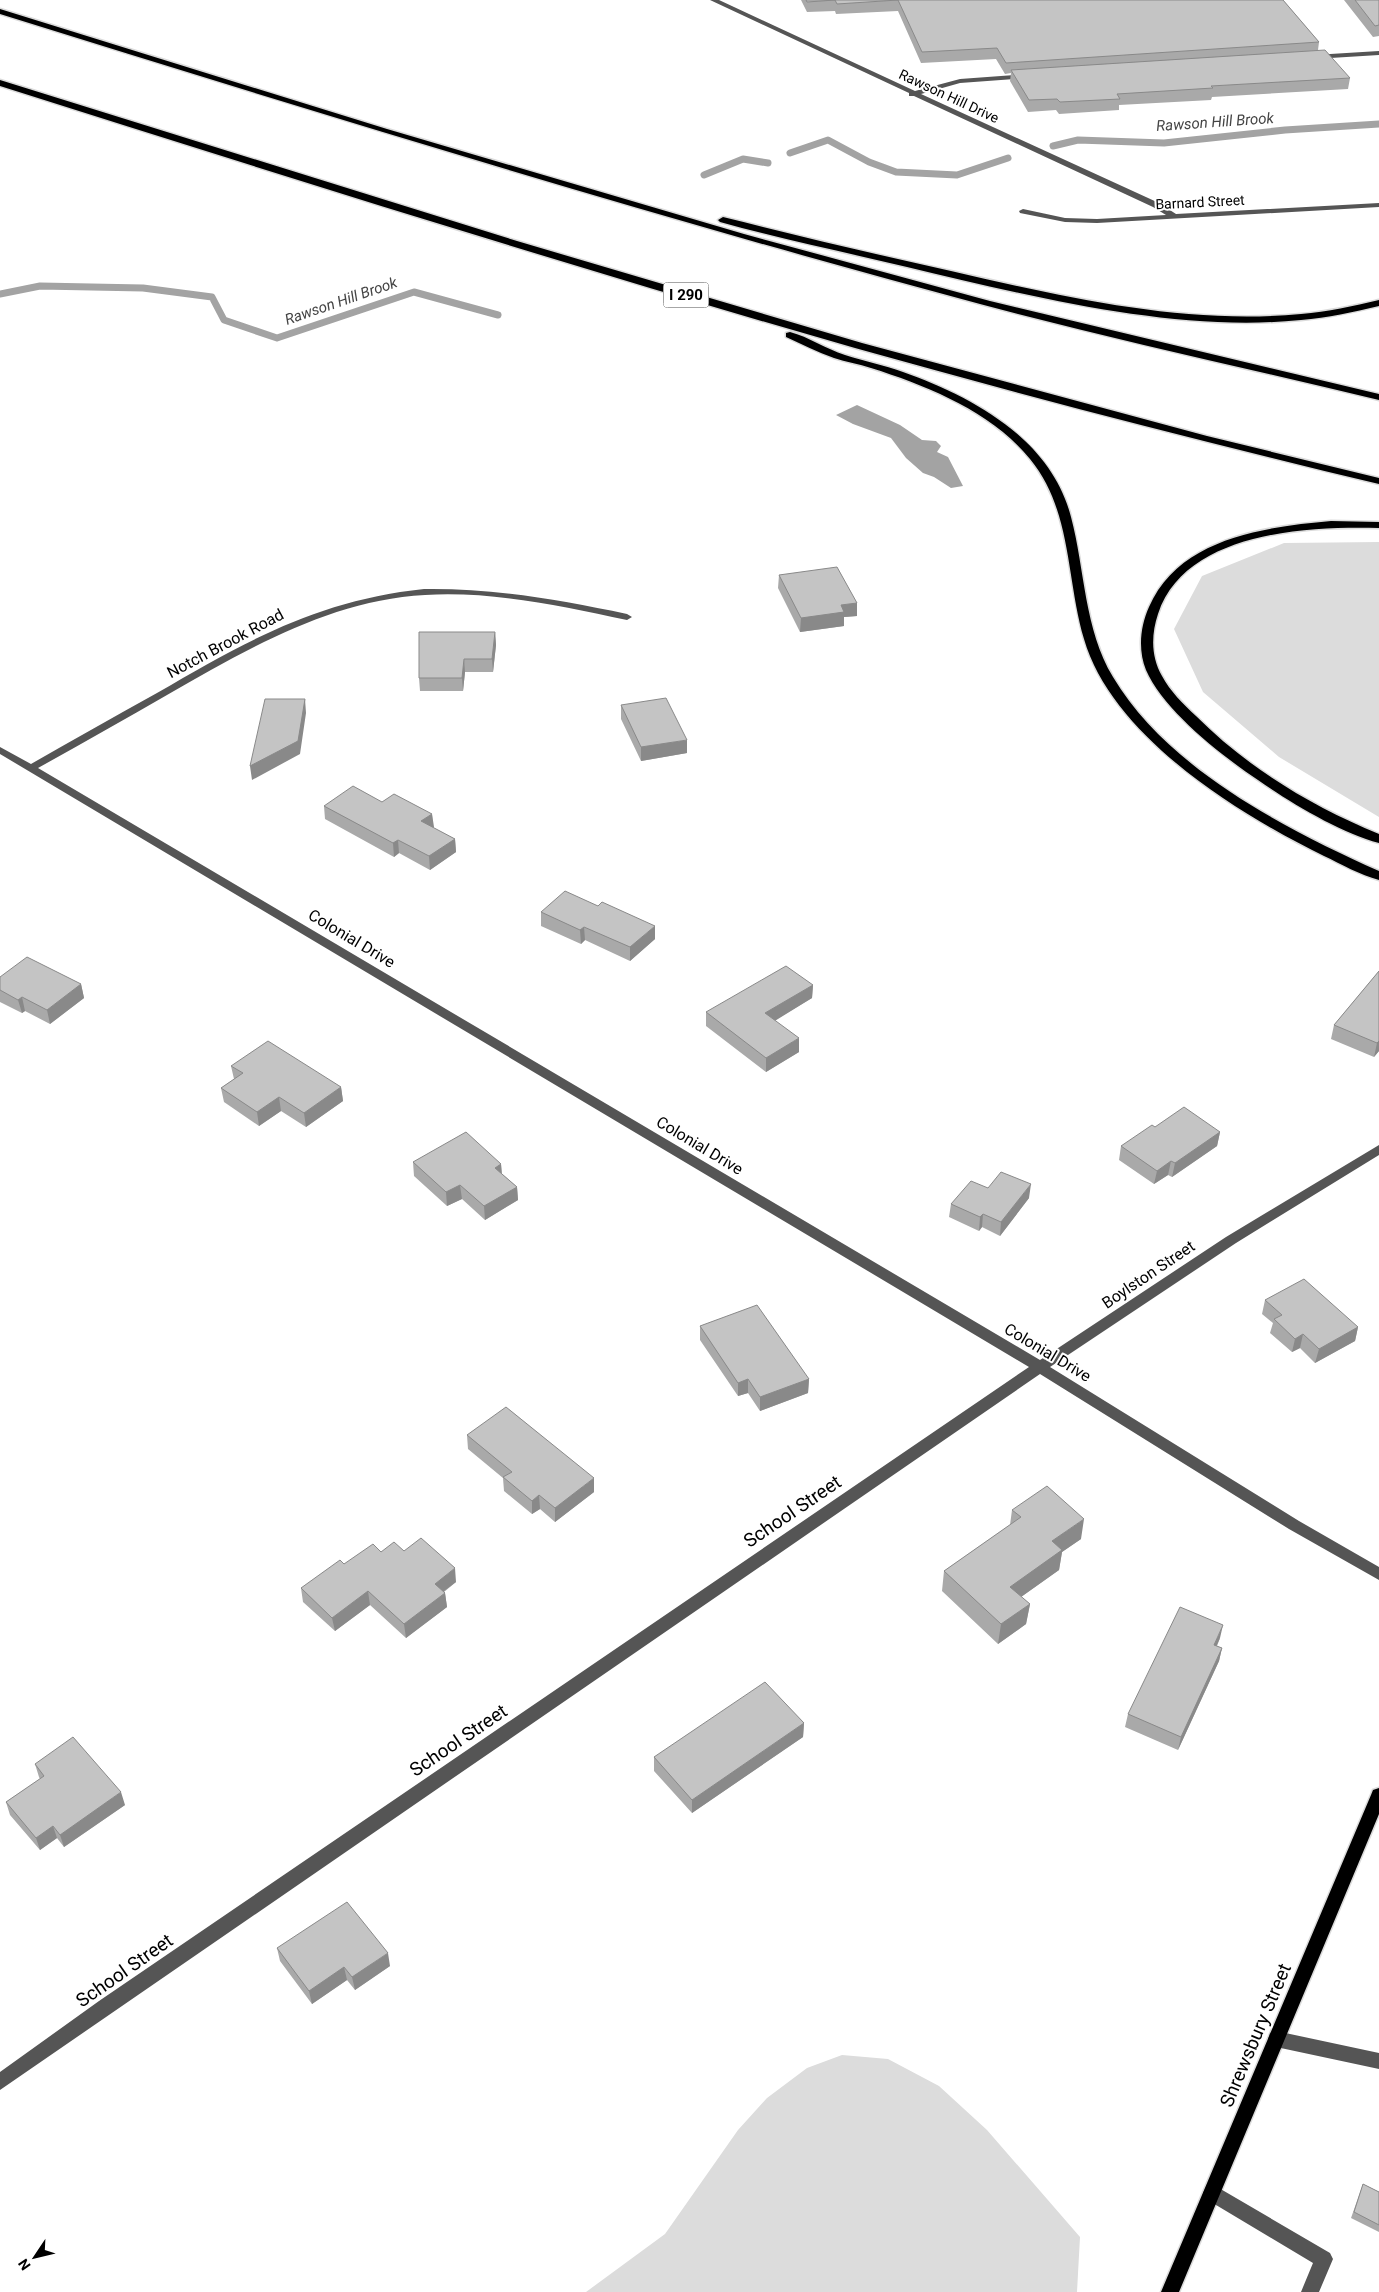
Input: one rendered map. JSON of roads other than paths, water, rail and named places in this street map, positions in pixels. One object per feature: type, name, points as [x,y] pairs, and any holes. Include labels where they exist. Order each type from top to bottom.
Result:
[{"type":"highway","points":[[0,11],[384,131],[760,241],[977,301],[1379,398]]},
{"type":"highway","name":"I 290","points":[[0,83],[367,198],[741,312],[1021,390],[1379,481]]},
{"type":"highway","points":[[603,196],[674,208],[969,280],[1133,310],[1204,319],[1268,320],[1344,312],[1379,303]]},
{"type":"highway","points":[[741,312],[834,355],[881,368],[930,386],[981,413],[1018,440],[1041,465],[1058,495],[1072,538],[1085,618],[1093,649],[1113,688],[1136,716],[1178,758],[1224,793],[1296,838],[1379,876]]},
{"type":"highway","points":[[1379,524],[1332,525],[1273,532],[1238,541],[1196,558],[1168,582],[1158,598],[1147,633],[1146,651],[1152,669],[1171,697],[1227,750],[1276,786],[1379,838]]},
{"type":"main road","name":"Shrewsbury Street","points":[[1170,2292],[1379,1795]]},
{"type":"street","name":"Rawson Hill Drive","points":[[713,0],[912,94],[1156,205],[1173,216]]},
{"type":"street","points":[[1309,58],[1379,53]]},
{"type":"street","points":[[912,94],[960,81],[1032,76]]},
{"type":"street","name":"Barnard Street","points":[[1023,211],[1052,218],[1080,221],[1379,205]]},
{"type":"street","name":"Notch Brook Road","points":[[31,768],[260,639],[301,621],[346,606],[422,592],[475,592],[527,596],[626,616]]},
{"type":"street","name":"Colonial Drive","points":[[0,750],[1040,1367],[1294,1525],[1379,1574]]},
{"type":"street","name":"Boylston Street","points":[[941,1436],[1040,1367],[1231,1240],[1379,1149]]},
{"type":"street","name":"School Street","points":[[0,2082],[113,2002],[794,1533],[941,1436]]},
{"type":"street","points":[[1276,2039],[1379,2061]]},
{"type":"street","points":[[1212,2193],[1324,2259],[1310,2292]]},
{"type":"waterway","name":"Rawson Hill Brook","points":[[1053,146],[1078,140],[1164,143],[1285,130],[1379,124]]},
{"type":"waterway","name":"Rawson Hill Brook","points":[[790,153],[828,140],[869,162],[896,172],[957,175],[1008,158]]},
{"type":"waterway","name":"Rawson Hill Brook","points":[[704,175],[743,159],[768,163]]},
{"type":"waterway","name":"Rawson Hill Brook","points":[[0,294],[40,286],[143,288],[212,297],[224,320],[277,338],[414,292],[498,315]]}]
